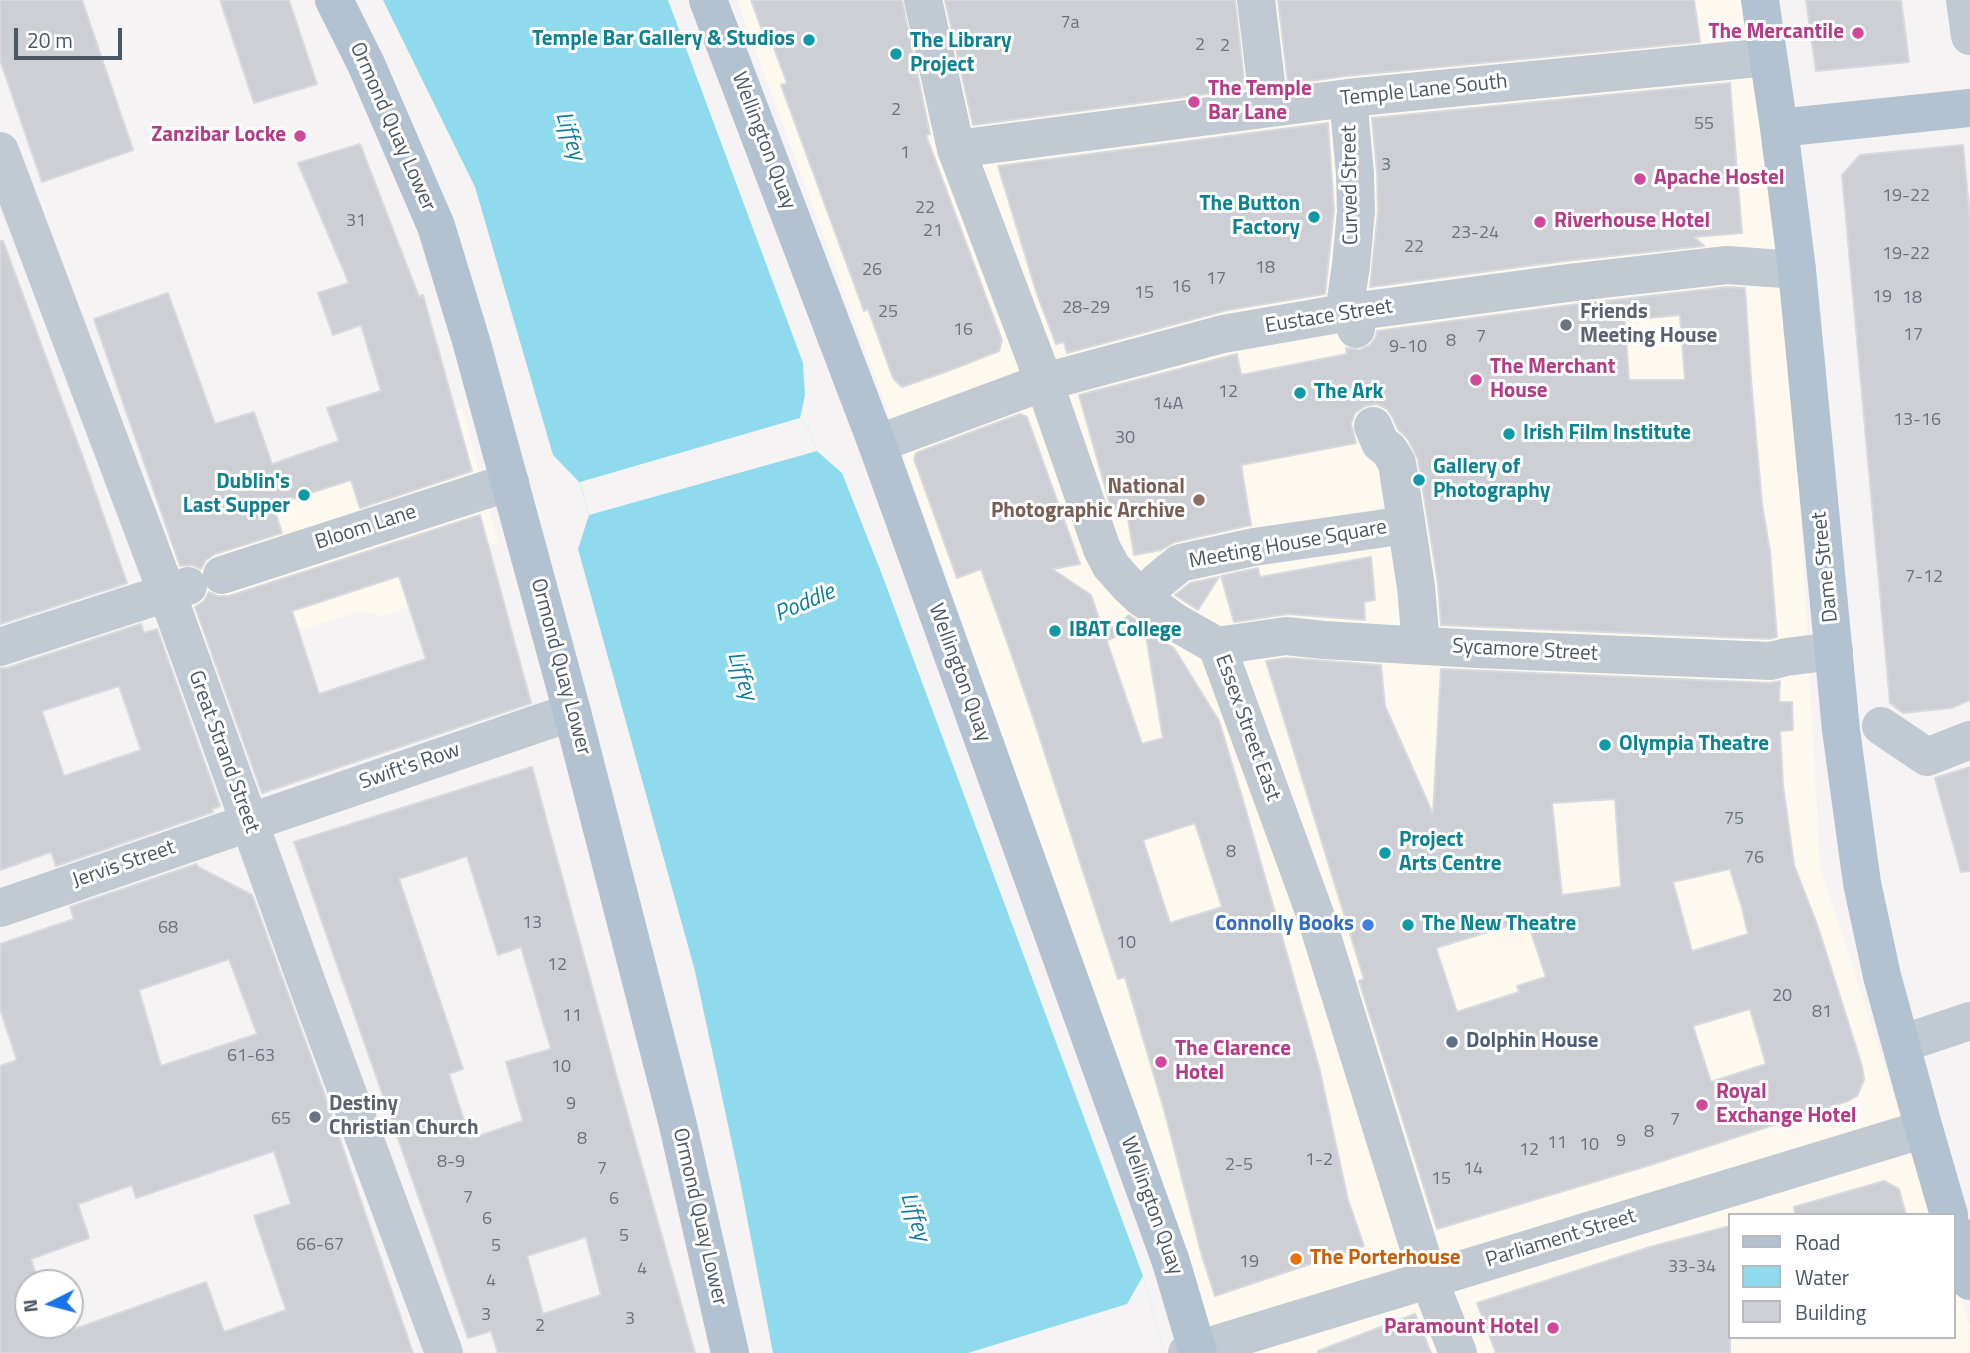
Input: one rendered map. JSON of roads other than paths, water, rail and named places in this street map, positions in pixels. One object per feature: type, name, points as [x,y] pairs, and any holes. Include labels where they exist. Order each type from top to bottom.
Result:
[{"type":"main road","name":"Ormond Quay Lower","points":[[334,0],[366,64],[436,226],[472,344],[572,712],[677,1121],[730,1353]]},
{"type":"main road","name":"Wellington Quay","points":[[709,0],[877,444],[1167,1249],[1179,1285],[1194,1352]]},
{"type":"main road","name":"Dame Street","points":[[1760,0],[1797,270],[1848,790],[1862,883],[1882,976],[1949,1213]]},
{"type":"main road","points":[[1779,128],[1970,108]]},
{"type":"main road","points":[[1956,1237],[1969,1277]]},
{"type":"street","name":"Essex Street East","points":[[923,0],[956,149],[1044,382],[1102,548],[1111,566],[1142,598],[1175,622],[1217,646],[1315,914],[1429,1280],[1458,1353]]},
{"type":"street","points":[[1256,0],[1269,108]]},
{"type":"street","points":[[1965,0],[1970,36]]},
{"type":"street","name":"Temple Lane South","points":[[956,149],[1348,98],[1768,57]]},
{"type":"street","name":"Curved Street","points":[[1348,98],[1356,211],[1350,321]]},
{"type":"street","name":"Great Strand Street","points":[[0,151],[192,584],[249,823],[444,1353]]},
{"type":"street","name":"Eustace Street","points":[[877,444],[1044,382],[1223,334],[1350,321],[1568,283],[1727,265],[1797,270]]},
{"type":"street","name":"Meeting House Square","points":[[1373,426],[1380,443],[1389,450],[1397,463],[1416,587],[1421,645]]},
{"type":"street","name":"Bloom Lane","points":[[0,647],[510,482]]},
{"type":"street","name":"Meeting House Square","points":[[1142,598],[1180,563],[1254,547],[1406,525]]},
{"type":"street","name":"Sycamore Street","points":[[1217,646],[1286,636],[1477,649],[1771,661],[1834,651]]},
{"type":"street","name":"Swift's Row","points":[[249,823],[572,712]]},
{"type":"street","points":[[1881,726],[1927,757],[1970,740]]},
{"type":"street","name":"Jervis Street","points":[[0,908],[249,823]]},
{"type":"street","points":[[1901,1044],[1970,1021]]},
{"type":"street","name":"Parliament Street","points":[[1194,1352],[1924,1129]]},
{"type":"water","points":[[383,0],[668,0],[803,363],[805,395],[800,418],[808,428],[817,451],[842,473],[881,572],[1143,1276],[1164,1353],[773,1353],[695,971],[578,549],[589,515],[580,483],[553,455],[475,187]]},
{"type":"place","name":"The Mercantile","points":[[1858,33]]},
{"type":"place","name":"Temple Bar Gallery & Studios","points":[[809,40]]},
{"type":"place","name":"The Library Project","points":[[896,54]]},
{"type":"place","name":"The Temple Bar Lane","points":[[1194,102]]},
{"type":"place","name":"Zanzibar Locke","points":[[300,136]]},
{"type":"place","name":"Apache Hostel","points":[[1640,179]]},
{"type":"place","name":"The Button Factory","points":[[1314,217]]},
{"type":"place","name":"Riverhouse Hotel","points":[[1540,222]]},
{"type":"place","name":"Friends Meeting House","points":[[1566,325]]},
{"type":"place","name":"The Merchant House","points":[[1476,380]]},
{"type":"place","name":"The Ark","points":[[1300,393]]},
{"type":"place","name":"Irish Film Institute","points":[[1509,434]]},
{"type":"place","name":"Gallery of Photography","points":[[1419,480]]},
{"type":"place","name":"Dublin's Last Supper","points":[[304,495]]},
{"type":"place","name":"National Photographic Archive","points":[[1199,500]]},
{"type":"place","name":"IBAT College","points":[[1055,631]]},
{"type":"place","name":"Olympia Theatre","points":[[1605,745]]},
{"type":"place","name":"Project Arts Centre","points":[[1385,853]]},
{"type":"place","name":"Connolly Books","points":[[1368,925]]},
{"type":"place","name":"The New Theatre","points":[[1408,925]]},
{"type":"place","name":"Dolphin House","points":[[1452,1042]]},
{"type":"place","name":"The Clarence Hotel","points":[[1161,1062]]},
{"type":"place","name":"Royal Exchange Hotel","points":[[1702,1105]]},
{"type":"place","name":"Destiny Christian Church","points":[[315,1117]]},
{"type":"place","name":"The Porterhouse","points":[[1296,1259]]},
{"type":"place","name":"Paramount Hotel","points":[[1553,1328]]},
{"type":"water label","name":"Liffey","points":[[569,136]]},
{"type":"water label","name":"Poddle","points":[[805,604]]},
{"type":"water label","name":"Liffey","points":[[741,676]]},
{"type":"water label","name":"Liffey","points":[[914,1217]]}]
